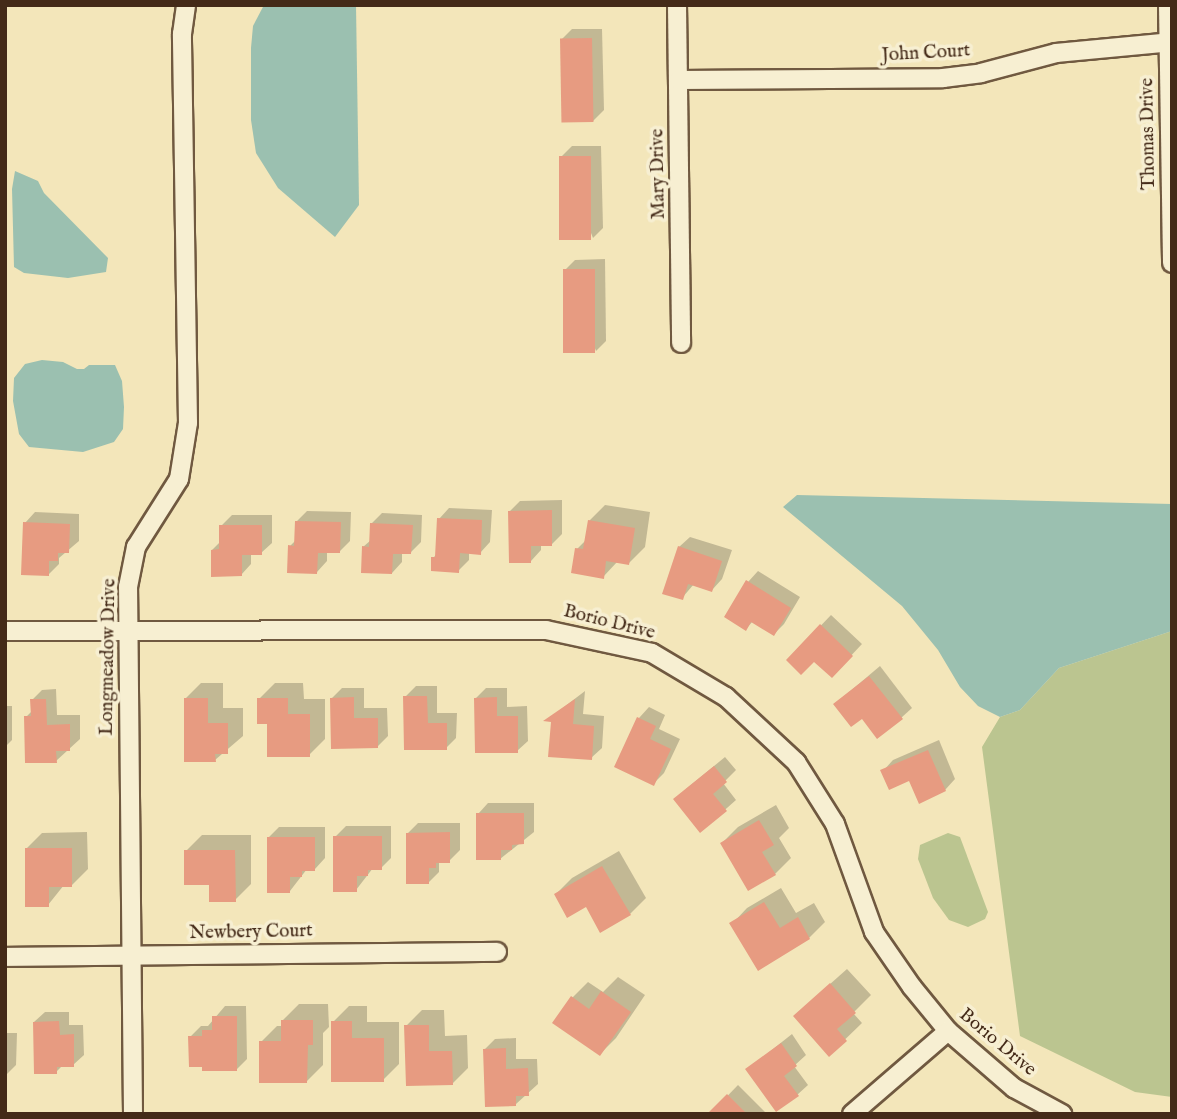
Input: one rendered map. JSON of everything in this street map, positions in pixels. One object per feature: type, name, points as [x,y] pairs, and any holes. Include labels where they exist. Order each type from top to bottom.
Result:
[{"type":"street","name":"Longmeadow Drive","points":[[133,1114],[128,587],[136,547],[179,479],[188,423],[182,34],[186,5]]},
{"type":"street","name":"Mary Drive","points":[[677,5],[681,343]]},
{"type":"street","name":"Thomas Drive","points":[[1168,5],[1172,263]]},
{"type":"street","name":"John Court","points":[[679,80],[943,78],[981,73],[1056,53],[1170,42]]},
{"type":"street","name":"Borio Drive","points":[[5,631],[546,629],[652,653],[726,697],[796,762],[835,824],[874,932],[948,1031],[1014,1088],[1062,1114]]},
{"type":"street","name":"Newbery Court","points":[[5,957],[497,951]]},
{"type":"street","points":[[852,1114],[948,1031]]},
{"type":"green space","points":[[1172,631],[1172,1097],[1135,1092],[1020,1036],[982,747],[1000,717],[1020,710],[1059,668]]},
{"type":"green space","points":[[948,833],[960,837],[988,912],[985,919],[968,927],[949,920],[933,898],[918,859],[920,845]]},
{"type":"shaded area","points":[[264,5],[356,5],[359,205],[335,237],[278,188],[256,153],[251,120],[251,48],[253,26]]},
{"type":"shaded area","points":[[15,171],[38,181],[44,193],[108,258],[106,272],[68,278],[24,273],[14,267],[12,189]]},
{"type":"shaded area","points":[[42,360],[63,362],[77,369],[84,369],[89,365],[115,365],[122,381],[124,407],[123,429],[114,442],[83,452],[29,447],[19,434],[13,401],[14,378],[25,364]]},
{"type":"shaded area","points":[[797,495],[1172,504],[1172,631],[1059,668],[1020,710],[1000,717],[978,706],[960,687],[938,650],[902,606],[783,507]]},
{"type":"building","points":[[592,38],[593,122],[561,123],[560,39]]},
{"type":"building","points":[[559,156],[591,156],[591,240],[559,240]]},
{"type":"building","points":[[563,269],[595,269],[595,353],[563,353]]},
{"type":"building","points":[[552,510],[552,546],[531,546],[531,563],[509,563],[508,511]]},
{"type":"building","points":[[437,518],[482,520],[481,555],[460,553],[459,573],[431,571],[431,557],[435,557]]},
{"type":"building","points":[[588,520],[635,528],[629,565],[606,561],[604,579],[571,573],[575,548],[583,549]]},
{"type":"building","points":[[295,521],[341,522],[340,553],[318,553],[317,574],[287,573],[288,545],[294,546]]},
{"type":"building","points":[[23,522],[70,524],[69,553],[58,553],[58,561],[49,561],[49,576],[21,575]]},
{"type":"building","points":[[370,523],[413,525],[411,554],[393,554],[392,574],[361,573],[362,546],[369,547]]},
{"type":"building","points":[[219,525],[262,525],[262,555],[242,555],[242,576],[211,577],[211,550],[219,549]]},
{"type":"building","points":[[678,546],[722,561],[712,592],[688,584],[683,600],[662,594]]},
{"type":"building","points":[[746,580],[791,608],[774,636],[751,622],[746,631],[724,617]]},
{"type":"building","points":[[820,624],[853,656],[832,678],[814,662],[801,675],[786,660]]},
{"type":"building","points":[[869,676],[903,719],[877,739],[862,719],[851,727],[833,704]]},
{"type":"building","points":[[403,696],[427,696],[428,723],[447,723],[447,750],[404,750]]},
{"type":"building","points":[[354,697],[354,718],[378,718],[378,748],[331,749],[330,698]]},
{"type":"building","points":[[497,697],[497,716],[518,716],[518,753],[475,753],[474,698]]},
{"type":"building","points":[[184,698],[208,698],[208,723],[228,723],[228,754],[215,754],[216,762],[184,762]]},
{"type":"building","points":[[257,698],[288,698],[288,714],[310,714],[310,757],[267,757],[267,724],[257,724]]},
{"type":"building","points":[[30,699],[46,699],[47,725],[70,724],[70,751],[56,751],[57,763],[25,763],[24,716],[31,716]]},
{"type":"building","points":[[575,699],[573,724],[594,726],[592,760],[548,757],[551,722],[543,721]]},
{"type":"building","points":[[637,717],[656,726],[650,739],[671,749],[654,786],[614,767]]},
{"type":"building","points":[[928,750],[946,791],[919,804],[909,781],[889,790],[880,770]]},
{"type":"building","points":[[714,766],[727,782],[713,794],[727,811],[700,833],[673,799]]},
{"type":"building","points":[[476,813],[524,813],[524,844],[512,845],[512,850],[501,850],[501,860],[476,860]]},
{"type":"building","points":[[759,820],[774,845],[762,852],[776,875],[748,891],[720,843]]},
{"type":"building","points":[[450,832],[450,863],[436,863],[436,868],[429,868],[429,884],[406,884],[406,833]]},
{"type":"building","points":[[333,836],[382,836],[382,870],[368,870],[368,876],[357,876],[357,892],[333,892]]},
{"type":"building","points":[[267,837],[315,837],[315,871],[302,871],[302,877],[290,877],[290,893],[267,893]]},
{"type":"building","points":[[25,848],[72,848],[72,887],[49,887],[49,907],[25,907]]},
{"type":"building","points":[[184,850],[235,850],[236,902],[209,902],[209,885],[184,885]]},
{"type":"building","points":[[602,866],[631,915],[600,933],[586,907],[567,918],[554,894]]},
{"type":"building","points":[[764,902],[780,928],[798,917],[810,939],[758,971],[729,923]]},
{"type":"building","points":[[830,983],[856,1013],[837,1029],[847,1041],[829,1057],[793,1016]]},
{"type":"building","points":[[601,991],[631,1012],[600,1056],[552,1023],[571,996],[589,1009]]},
{"type":"building","points":[[212,1016],[237,1016],[237,1071],[202,1071],[202,1067],[189,1067],[188,1036],[202,1036],[202,1030],[212,1030]]},
{"type":"building","points":[[281,1020],[313,1020],[313,1045],[308,1045],[307,1083],[259,1083],[259,1041],[281,1041]]},
{"type":"building","points":[[59,1021],[60,1035],[74,1034],[74,1067],[57,1067],[57,1074],[34,1074],[33,1022]]},
{"type":"building","points":[[331,1021],[352,1021],[352,1038],[384,1038],[384,1082],[331,1082]]},
{"type":"building","points":[[404,1025],[429,1025],[429,1051],[452,1051],[453,1085],[406,1086]]},
{"type":"building","points":[[781,1043],[797,1066],[784,1076],[799,1096],[776,1112],[745,1069]]},
{"type":"building","points":[[506,1048],[506,1069],[528,1068],[529,1096],[516,1096],[516,1106],[485,1107],[483,1049]]},
{"type":"building","points":[[727,1094],[747,1114],[707,1114]]}]
